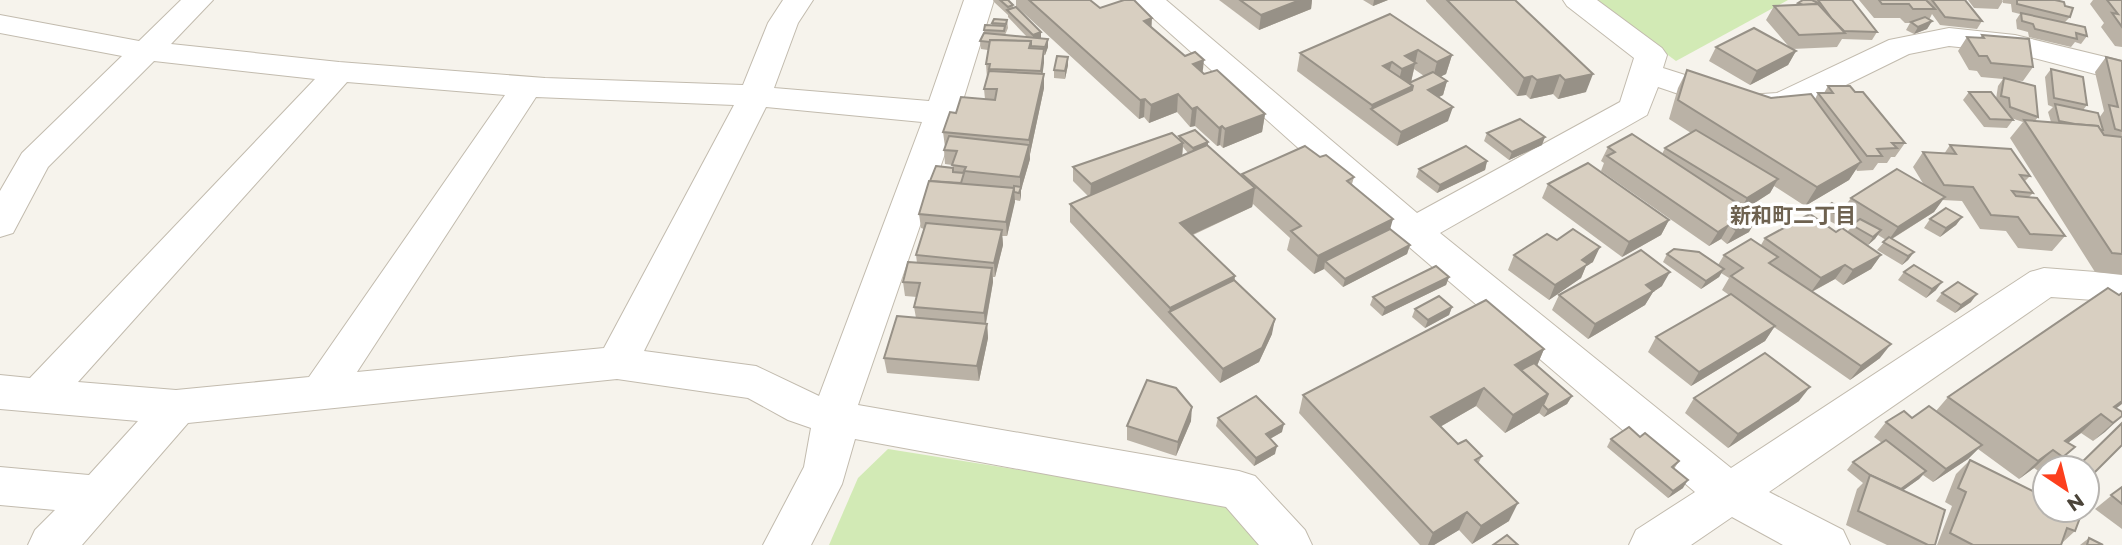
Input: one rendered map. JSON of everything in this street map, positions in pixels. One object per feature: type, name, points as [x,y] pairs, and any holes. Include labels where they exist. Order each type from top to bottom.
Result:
[{"type":"street","points":[[0,6],[10,0]]},
{"type":"street","points":[[0,224],[34,161],[198,0]]},
{"type":"street","points":[[617,363],[755,96],[774,42],[798,0]]},
{"type":"street","points":[[787,545],[826,470],[834,429],[832,418],[942,113],[979,0]]},
{"type":"street","points":[[1147,0],[1414,232],[1729,493],[1826,545]]},
{"type":"street","points":[[1414,232],[1635,108],[1651,55],[1578,0]]},
{"type":"street","points":[[0,24],[144,51],[338,72],[527,86],[755,96],[942,113]]},
{"type":"street","points":[[1646,73],[1746,105],[1783,103],[1900,47],[1949,37],[2015,44],[2122,71]]},
{"type":"street","points":[[19,394],[338,72]]},
{"type":"street","points":[[321,393],[527,86]]},
{"type":"street","points":[[1653,545],[2044,282],[2122,288]]},
{"type":"street","points":[[19,394],[176,407],[617,363],[756,383],[803,408],[832,418],[1239,490],[1288,545]]},
{"type":"street","points":[[52,545],[176,407]]},
{"type":"street","points":[[0,485],[99,495]]},
{"type":"green space","points":[[1594,0],[1788,0],[1676,61]]},
{"type":"green space","points":[[888,449],[1227,503],[1267,545],[829,545],[858,478]]},
{"type":"building","points":[[1000,0],[1008,0],[1013,5],[1008,7]]},
{"type":"building","points":[[1029,0],[1090,0],[1100,8],[1124,0],[1134,0],[1152,18],[1144,21],[1185,56],[1195,52],[1204,60],[1193,64],[1204,74],[1217,70],[1265,114],[1225,129],[1222,126],[1219,128],[1197,107],[1192,109],[1178,94],[1151,105],[1145,99],[1140,100]]},
{"type":"building","points":[[1240,0],[1300,0],[1261,15]]},
{"type":"building","points":[[1447,0],[1515,0],[1593,74],[1565,80],[1560,75],[1537,80],[1532,76],[1524,78]]},
{"type":"building","points":[[1812,0],[1818,3],[1798,3]]},
{"type":"building","points":[[1818,0],[1852,0],[1877,32],[1844,31]]},
{"type":"building","points":[[1879,0],[1926,0],[1935,9],[1913,9],[1909,4],[1882,4]]},
{"type":"building","points":[[1932,0],[1965,0],[1982,21],[1945,17]]},
{"type":"building","points":[[2017,0],[2055,0],[2073,8],[2070,17],[2017,4]]},
{"type":"building","points":[[2107,0],[2122,0],[2122,27],[2112,13],[2118,14]]},
{"type":"building","points":[[1818,4],[1845,33],[1799,35],[1774,6]]},
{"type":"building","points":[[1016,7],[1041,32],[1033,35],[1007,10]]},
{"type":"building","points":[[2021,13],[2085,27],[2087,36],[2076,33],[2077,39],[2035,29],[2033,24],[2022,21]]},
{"type":"building","points":[[1390,14],[1452,55],[1437,62],[1418,50],[1405,56],[1416,63],[1402,69],[1392,62],[1383,66],[1413,86],[1372,105],[1300,53]]},
{"type":"building","points":[[1925,17],[1932,21],[1918,27],[1911,22]]},
{"type":"building","points":[[994,19],[1007,20],[1006,24],[992,23]]},
{"type":"building","points":[[985,25],[1005,26],[1004,31],[984,30]]},
{"type":"building","points":[[1754,28],[1796,51],[1757,71],[1716,47]]},
{"type":"building","points":[[984,33],[1048,39],[1045,47],[1031,46],[1031,41],[980,41]]},
{"type":"building","points":[[1982,35],[2029,39],[2033,67],[1991,63],[1987,56],[1979,56],[1967,37],[1984,38]]},
{"type":"building","points":[[990,40],[1031,41],[1029,48],[1044,49],[1041,71],[989,69],[990,64],[986,64]]},
{"type":"building","points":[[1057,56],[1068,57],[1065,71],[1054,70]]},
{"type":"building","points":[[2106,57],[2122,61],[2122,131],[2115,129],[2109,105],[2118,107]]},
{"type":"building","points":[[2051,69],[2083,77],[2087,105],[2054,98]]},
{"type":"building","points":[[1687,70],[1771,98],[1811,94],[1861,162],[1817,187],[1678,100]]},
{"type":"building","points":[[989,71],[1044,74],[1029,140],[943,132],[950,112],[956,113],[961,97],[995,100],[997,89],[984,89]]},
{"type":"building","points":[[1433,72],[1447,81],[1428,90],[1453,107],[1401,132],[1371,109],[1412,90],[1413,86],[1409,83]]},
{"type":"building","points":[[2004,78],[2035,86],[2038,117],[2010,107],[2009,98],[2001,96]]},
{"type":"building","points":[[1828,86],[1850,86],[1855,92],[1863,92],[1905,143],[1892,143],[1897,148],[1877,149],[1882,156],[1867,156],[1818,93],[1833,93]]},
{"type":"building","points":[[1969,92],[1991,92],[2013,120],[1990,119]]},
{"type":"building","points":[[2055,104],[2098,113],[2103,130],[2098,126],[2059,121]]},
{"type":"building","points":[[1520,119],[1545,137],[1512,152],[1487,133]]},
{"type":"building","points":[[2024,120],[2098,126],[2104,135],[2122,137],[2122,254],[2112,253]]},
{"type":"building","points":[[1195,130],[1208,142],[1193,148],[1179,136]]},
{"type":"building","points":[[1696,130],[1778,179],[1747,198],[1665,148]]},
{"type":"building","points":[[1172,133],[1183,143],[1091,184],[1073,167]]},
{"type":"building","points":[[1632,134],[1758,217],[1736,230],[1729,225],[1718,232],[1607,156],[1615,152],[1608,147]]},
{"type":"building","points":[[949,136],[1029,145],[1020,177],[964,171],[966,167],[952,165],[957,151],[944,150]]},
{"type":"building","points":[[1207,145],[1255,188],[1180,223],[1235,276],[1170,308],[1070,204]]},
{"type":"building","points":[[1950,145],[2011,149],[2030,176],[2020,175],[2033,193],[2012,191],[2016,196],[2037,198],[2065,236],[2030,234],[2018,217],[1991,215],[1973,187],[1944,185],[1923,152],[1956,154]]},
{"type":"building","points":[[1305,146],[1320,157],[1326,155],[1354,177],[1347,181],[1393,219],[1318,256],[1291,231],[1301,226],[1242,174]]},
{"type":"building","points":[[1466,146],[1487,161],[1440,185],[1419,169]]},
{"type":"building","points":[[1588,163],[1669,220],[1629,242],[1548,184]]},
{"type":"building","points":[[936,166],[953,168],[953,172],[964,173],[961,183],[930,181]]},
{"type":"building","points":[[1897,169],[1945,197],[1898,227],[1851,198]]},
{"type":"building","points":[[929,181],[1014,188],[1006,222],[919,214]]},
{"type":"building","points":[[1014,186],[1021,187],[1019,193],[1014,192]]},
{"type":"building","points":[[1832,203],[1848,212],[1842,217],[1825,208]]},
{"type":"building","points":[[1946,208],[1962,217],[1946,228],[1930,219]]},
{"type":"building","points":[[1810,214],[1836,232],[1842,228],[1881,255],[1853,270],[1845,265],[1821,278],[1765,238]]},
{"type":"building","points":[[1860,219],[1881,230],[1873,237],[1852,225]]},
{"type":"building","points":[[926,223],[1002,230],[994,263],[916,255]]},
{"type":"building","points":[[1390,229],[1410,245],[1345,279],[1325,261]]},
{"type":"building","points":[[1573,229],[1600,247],[1582,260],[1588,264],[1555,285],[1514,255],[1547,234],[1557,240]]},
{"type":"building","points":[[1889,237],[1914,252],[1908,256],[1883,242]]},
{"type":"building","points":[[1751,239],[1778,257],[1769,263],[1891,344],[1861,366],[1731,276],[1743,268],[1724,255]]},
{"type":"building","points":[[1674,249],[1699,252],[1724,269],[1706,281],[1667,254]]},
{"type":"building","points":[[1641,250],[1670,272],[1646,285],[1653,291],[1595,324],[1559,295]]},
{"type":"building","points":[[908,262],[992,268],[984,313],[914,307],[920,283],[903,282]]},
{"type":"building","points":[[1914,265],[1942,282],[1932,289],[1904,272]]},
{"type":"building","points":[[1436,266],[1449,277],[1385,308],[1373,297]]},
{"type":"building","points":[[1234,280],[1275,319],[1262,348],[1223,369],[1169,312]]},
{"type":"building","points":[[1958,282],[1977,294],[1961,305],[1942,293]]},
{"type":"building","points":[[2108,288],[2119,295],[2122,293],[2122,401],[2114,407],[2122,412],[2122,416],[2113,423],[2101,414],[2065,441],[2075,447],[2067,454],[2059,454],[2053,450],[2048,454],[2031,456],[1948,397]]},
{"type":"building","points":[[1731,294],[1775,326],[1699,372],[1656,337]]},
{"type":"building","points":[[1439,296],[1452,307],[1428,320],[1415,309]]},
{"type":"building","points":[[1486,300],[1544,349],[1515,365],[1548,394],[1513,415],[1484,388],[1431,417],[1458,444],[1466,440],[1482,456],[1475,460],[1518,503],[1481,526],[1467,512],[1433,533],[1303,395]]},
{"type":"building","points":[[897,316],[987,324],[977,366],[884,358]]},
{"type":"building","points":[[1765,353],[1810,387],[1738,434],[1694,398]]},
{"type":"building","points":[[1534,363],[1572,396],[1548,410],[1543,405],[1548,394],[1521,370]]},
{"type":"building","points":[[1147,380],[1176,388],[1192,407],[1178,442],[1127,426]]},
{"type":"building","points":[[1256,396],[1284,424],[1266,434],[1277,446],[1256,458],[1218,418]]},
{"type":"building","points":[[1929,406],[1982,445],[1946,469],[1886,422],[1904,411],[1912,418]]},
{"type":"building","points":[[2122,423],[2122,445],[2101,466],[2101,454],[2090,454]]},
{"type":"building","points":[[1629,427],[1640,437],[1645,433],[1679,461],[1672,467],[1688,480],[1673,491],[1611,439]]},
{"type":"building","points":[[1886,440],[1926,471],[1901,489],[1870,475],[1853,462]]},
{"type":"building","points":[[1970,460],[2031,490],[2031,524],[2078,524],[2075,531],[2067,528],[2061,545],[1973,545],[1950,533],[1966,492],[1958,488]]},
{"type":"building","points":[[1870,475],[1945,510],[1935,545],[1928,545],[1858,511]]},
{"type":"building","points":[[2122,487],[2122,504],[2111,495]]},
{"type":"building","points":[[1507,535],[1518,545],[1493,545]]},
{"type":"building","points":[[2089,538],[2103,545],[2087,545]]},
{"type":"district","name":"新和町二丁目","points":[[1793,216]]}]
